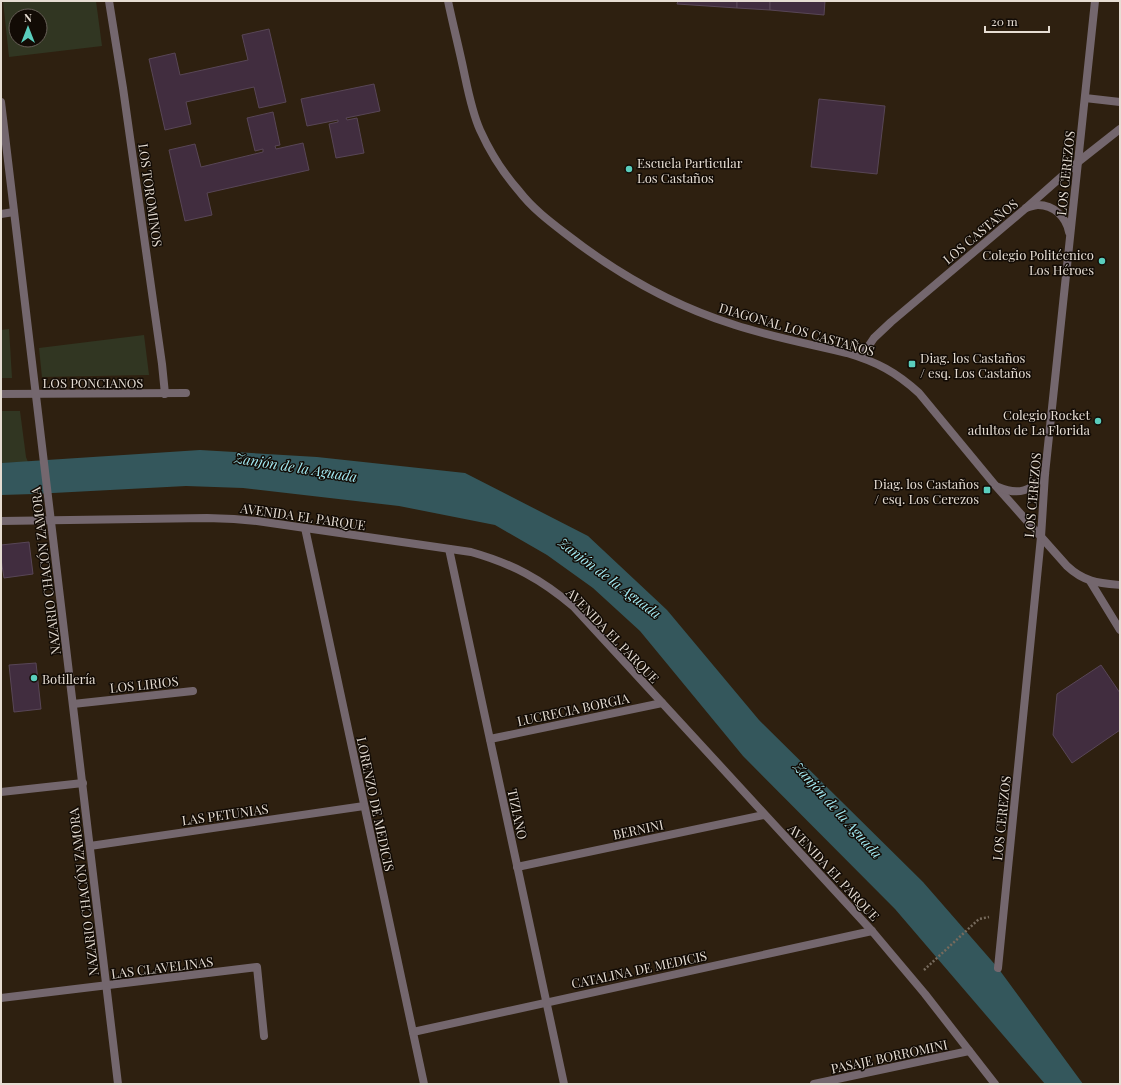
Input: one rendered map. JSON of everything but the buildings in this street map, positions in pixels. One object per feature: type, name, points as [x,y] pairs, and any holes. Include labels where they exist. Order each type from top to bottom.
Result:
[{"type":"street","name":"LOS TOROMINOS","points":[[109,1],[123,88],[161,356],[164,394]]},
{"type":"street","name":"DIAGONAL LOS CASTAÑOS","points":[[448,1],[467,87],[480,129],[491,152],[506,174],[525,198],[552,224],[585,249],[619,271],[674,301],[702,314],[735,325],[862,357],[890,370],[918,393],[995,485],[1072,571],[1090,581],[1120,630]]},
{"type":"street","name":"LOS CEREZOS","points":[[998,968],[1041,537],[1045,474],[1095,1]]},
{"type":"street","points":[[1085,98],[1120,102]]},
{"type":"street","name":"NAZARIO CHACÓN ZAMORA","points":[[1,102],[50,503],[118,1084]]},
{"type":"street","name":"LOS CASTAÑOS","points":[[862,357],[874,338],[886,326],[1026,208],[1078,162],[1120,129]]},
{"type":"street","points":[[1026,208],[1038,205],[1050,207],[1060,214],[1067,224],[1071,237]]},
{"type":"street","points":[[1,214],[14,212]]},
{"type":"street","name":"LOS PONCIANOS","points":[[1,394],[186,393]]},
{"type":"street","points":[[995,485],[1008,491],[1023,491],[1036,485],[1045,474]]},
{"type":"street","name":"AVENIDA EL PARQUE","points":[[1,521],[207,518],[257,521],[471,552],[493,558],[534,577],[555,591],[574,607],[872,931],[925,994],[995,1084]]},
{"type":"street","name":"LORENZO DE MEDICIS","points":[[305,528],[424,1084]]},
{"type":"street","name":"TIZIANO","points":[[449,549],[516,867],[564,1084]]},
{"type":"street","points":[[1090,581],[1120,585]]},
{"type":"street","name":"LOS LIRIOS","points":[[73,704],[193,691]]},
{"type":"street","name":"LUCRECIA BORGIA","points":[[490,740],[662,703]]},
{"type":"street","points":[[1,792],[83,783]]},
{"type":"street","name":"LAS PETUNIAS","points":[[90,846],[364,806]]},
{"type":"street","name":"BERNINI","points":[[516,867],[764,815]]},
{"type":"street","name":"CATALINA DE MEDICIS","points":[[413,1032],[872,931]]},
{"type":"street","name":"LAS CLAVELINAS","points":[[1,998],[257,967],[264,1036]]},
{"type":"street","name":"PASAJE BORROMINI","points":[[814,1084],[837,1082],[969,1051]]},
{"type":"path","points":[[926,968],[968,928],[980,919],[1003,915]]},
{"type":"green space","points":[[3,1],[96,1],[102,46],[9,57],[8,48],[48,48],[48,8],[8,8],[8,48]]},
{"type":"green space","points":[[9,329],[12,378],[1,378],[1,330]]},
{"type":"green space","points":[[144,335],[149,375],[42,377],[39,348]]},
{"type":"green space","points":[[1,411],[20,411],[26,457],[28,462],[1,463]]},
{"type":"water","name":"Zanjón de la Aguada","points":[[200,450],[317,457],[465,473],[588,536],[667,610],[759,720],[923,882],[998,968],[1083,1084],[1045,1084],[895,909],[743,756],[640,631],[593,588],[547,555],[495,525],[399,506],[243,488],[186,486],[1,495],[1,463]]},
{"type":"place","name":"Escuela Particular Los Castaños","points":[[629,169]]},
{"type":"place","name":"Colegio Politécnico Los Héroes","points":[[1102,261]]},
{"type":"place","name":"Diag. los Castaños / esq. Los Castaños","points":[[912,364]]},
{"type":"place","name":"Colegio Rocket adultos de La Florida","points":[[1098,421]]},
{"type":"place","name":"Diag. los Castaños / esq. Los Cerezos","points":[[987,490]]},
{"type":"place","name":"Botillería","points":[[34,678]]}]
